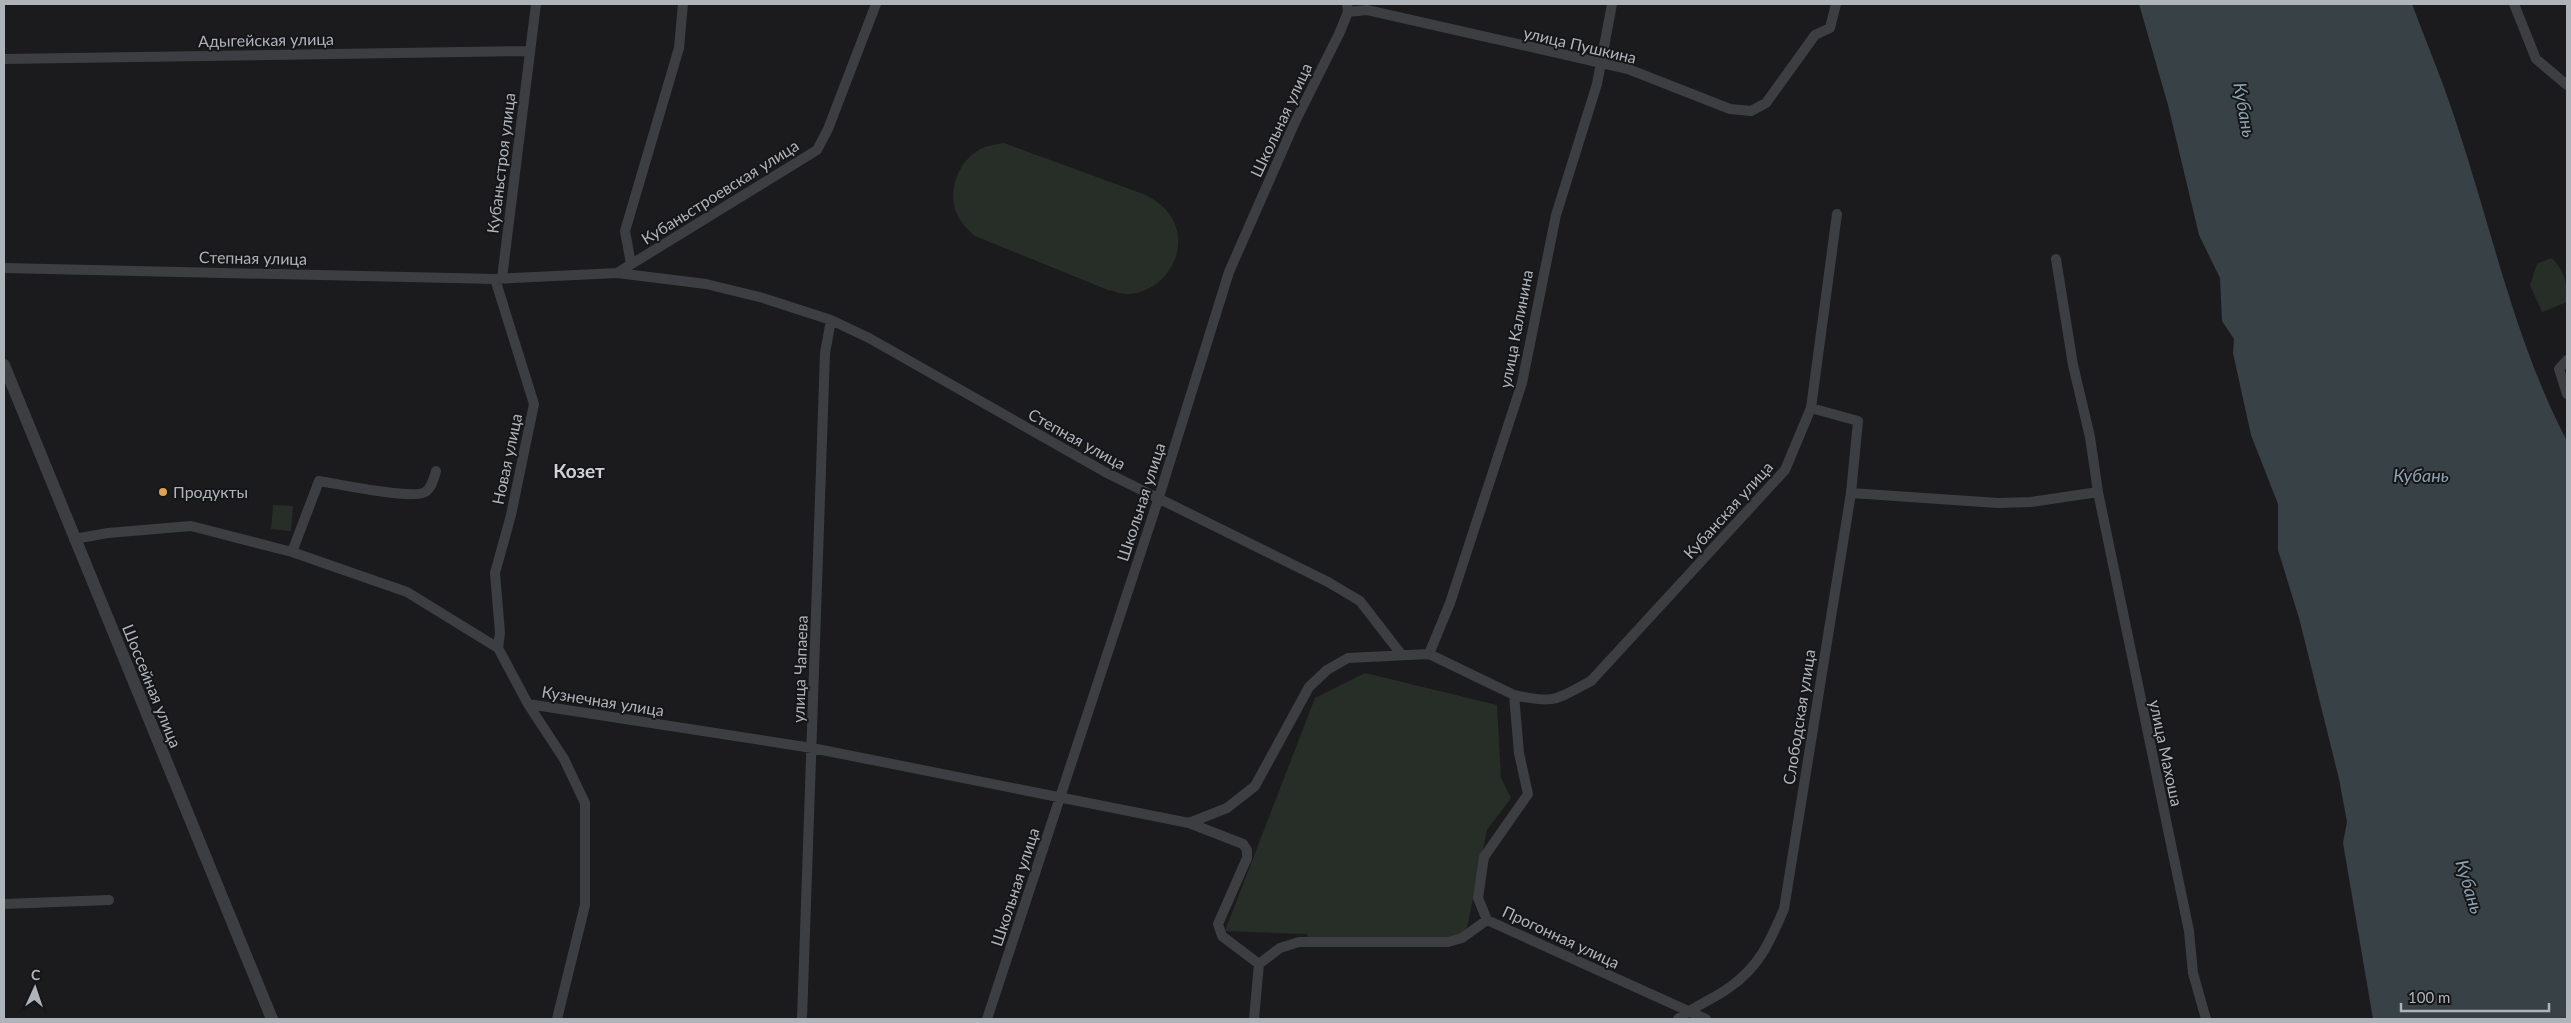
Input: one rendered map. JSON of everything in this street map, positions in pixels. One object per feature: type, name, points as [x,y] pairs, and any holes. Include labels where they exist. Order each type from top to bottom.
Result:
[{"type":"street","name":"Кубаньстроя улица","points":[[498,279],[536,4]]},
{"type":"street","name":"Кубаньстроевская улица","points":[[631,264],[625,231],[679,48],[683,4]]},
{"type":"street","name":"Кубаньстроевская улица","points":[[617,273],[817,150],[828,129],[876,4]]},
{"type":"street","name":"улица Калинина","points":[[1430,654],[1450,603],[1522,383],[1556,215],[1597,84],[1612,4]]},
{"type":"street","name":"улица Пушкина","points":[[1348,8],[1366,10],[1628,70],[1730,109],[1751,111],[1766,103],[1815,35],[1830,28],[1836,4]]},
{"type":"street","points":[[2514,4],[2536,59],[2567,84]]},
{"type":"street","name":"Школьная улица","points":[[988,1019],[1158,500],[1229,272],[1348,8]]},
{"type":"street","name":"Адыгейская улица","points":[[4,60],[529,51]]},
{"type":"street","name":"Кубанская улица","points":[[1430,654],[1514,695],[1543,701],[1558,699],[1591,680],[1785,470],[1811,408],[1837,214]]},
{"type":"street","name":"улица Махоша","points":[[2056,259],[2073,365],[2090,437],[2098,492],[2189,931],[2192,973],[2206,1019]]},
{"type":"street","name":"Степная улица","points":[[4,268],[498,279],[617,273],[706,284],[763,298],[831,320],[869,338],[1158,500],[1328,582],[1360,601],[1401,654]]},
{"type":"street","name":"Новая улица","points":[[498,279],[534,404],[515,497],[495,573],[500,633],[498,648]]},
{"type":"street","name":"улица Чапаева","points":[[802,1019],[826,353],[831,320]]},
{"type":"street","points":[[2567,360],[2559,369],[2567,394]]},
{"type":"street","name":"Шоссейная улица","points":[[4,365],[272,1019]]},
{"type":"street","name":"Слободская улица","points":[[1678,1019],[1686,1012],[1730,987],[1750,970],[1767,949],[1784,909],[1851,493],[1858,421],[1811,408]]},
{"type":"street","points":[[292,552],[320,481],[409,495],[425,492],[431,485],[436,472]]},
{"type":"street","points":[[1851,493],[1998,503],[2031,502],[2098,492]]},
{"type":"street","points":[[74,539],[108,532],[191,526],[292,552],[407,592],[498,648]]},
{"type":"street","name":"Кузнечная улица","points":[[498,648],[528,704],[812,748],[1061,796],[1189,823],[1243,844],[1247,850],[1247,858],[1218,924],[1222,936],[1259,964]]},
{"type":"street","points":[[1189,823],[1228,808],[1255,786],[1308,687],[1327,670],[1348,658],[1430,654]]},
{"type":"street","points":[[1487,920],[1478,898],[1484,857],[1528,794],[1519,753],[1514,695]]},
{"type":"street","points":[[528,704],[564,759],[585,803],[585,905],[557,1019]]},
{"type":"street","points":[[4,904],[110,900]]},
{"type":"street","name":"Прогонная улица","points":[[1259,964],[1280,948],[1299,942],[1448,942],[1462,938],[1487,920],[1686,1012],[1706,1019]]},
{"type":"street","points":[[1254,1019],[1259,964]]},
{"type":"shaded area","points":[[1004,143],[1146,195],[1159,203],[1172,217],[1178,234],[1178,247],[1175,259],[1161,280],[1140,292],[1122,294],[975,236],[964,225],[956,212],[953,193],[955,183],[963,165],[976,151],[987,146]]},
{"type":"shaded area","points":[[2551,258],[2562,272],[2567,302],[2542,312],[2530,285],[2537,264]]},
{"type":"shaded area","points":[[273,505],[293,506],[291,531],[271,529]]},
{"type":"shaded area","points":[[1365,673],[1497,705],[1501,778],[1511,798],[1487,830],[1467,928],[1457,940],[1308,938],[1307,934],[1225,931],[1315,698]]},
{"type":"water","name":"Кубань","points":[[2139,4],[2412,4],[2452,110],[2506,285],[2533,365],[2567,441],[2567,1019],[2373,1019],[2343,843],[2347,822],[2339,779],[2299,618],[2278,550],[2278,504],[2251,435],[2233,353],[2234,339],[2222,321],[2220,278],[2199,235],[2168,105]]},
{"type":"place","name":"Продукты","points":[[163,492]]},
{"type":"district","name":"Козет","points":[[579,471]]}]
